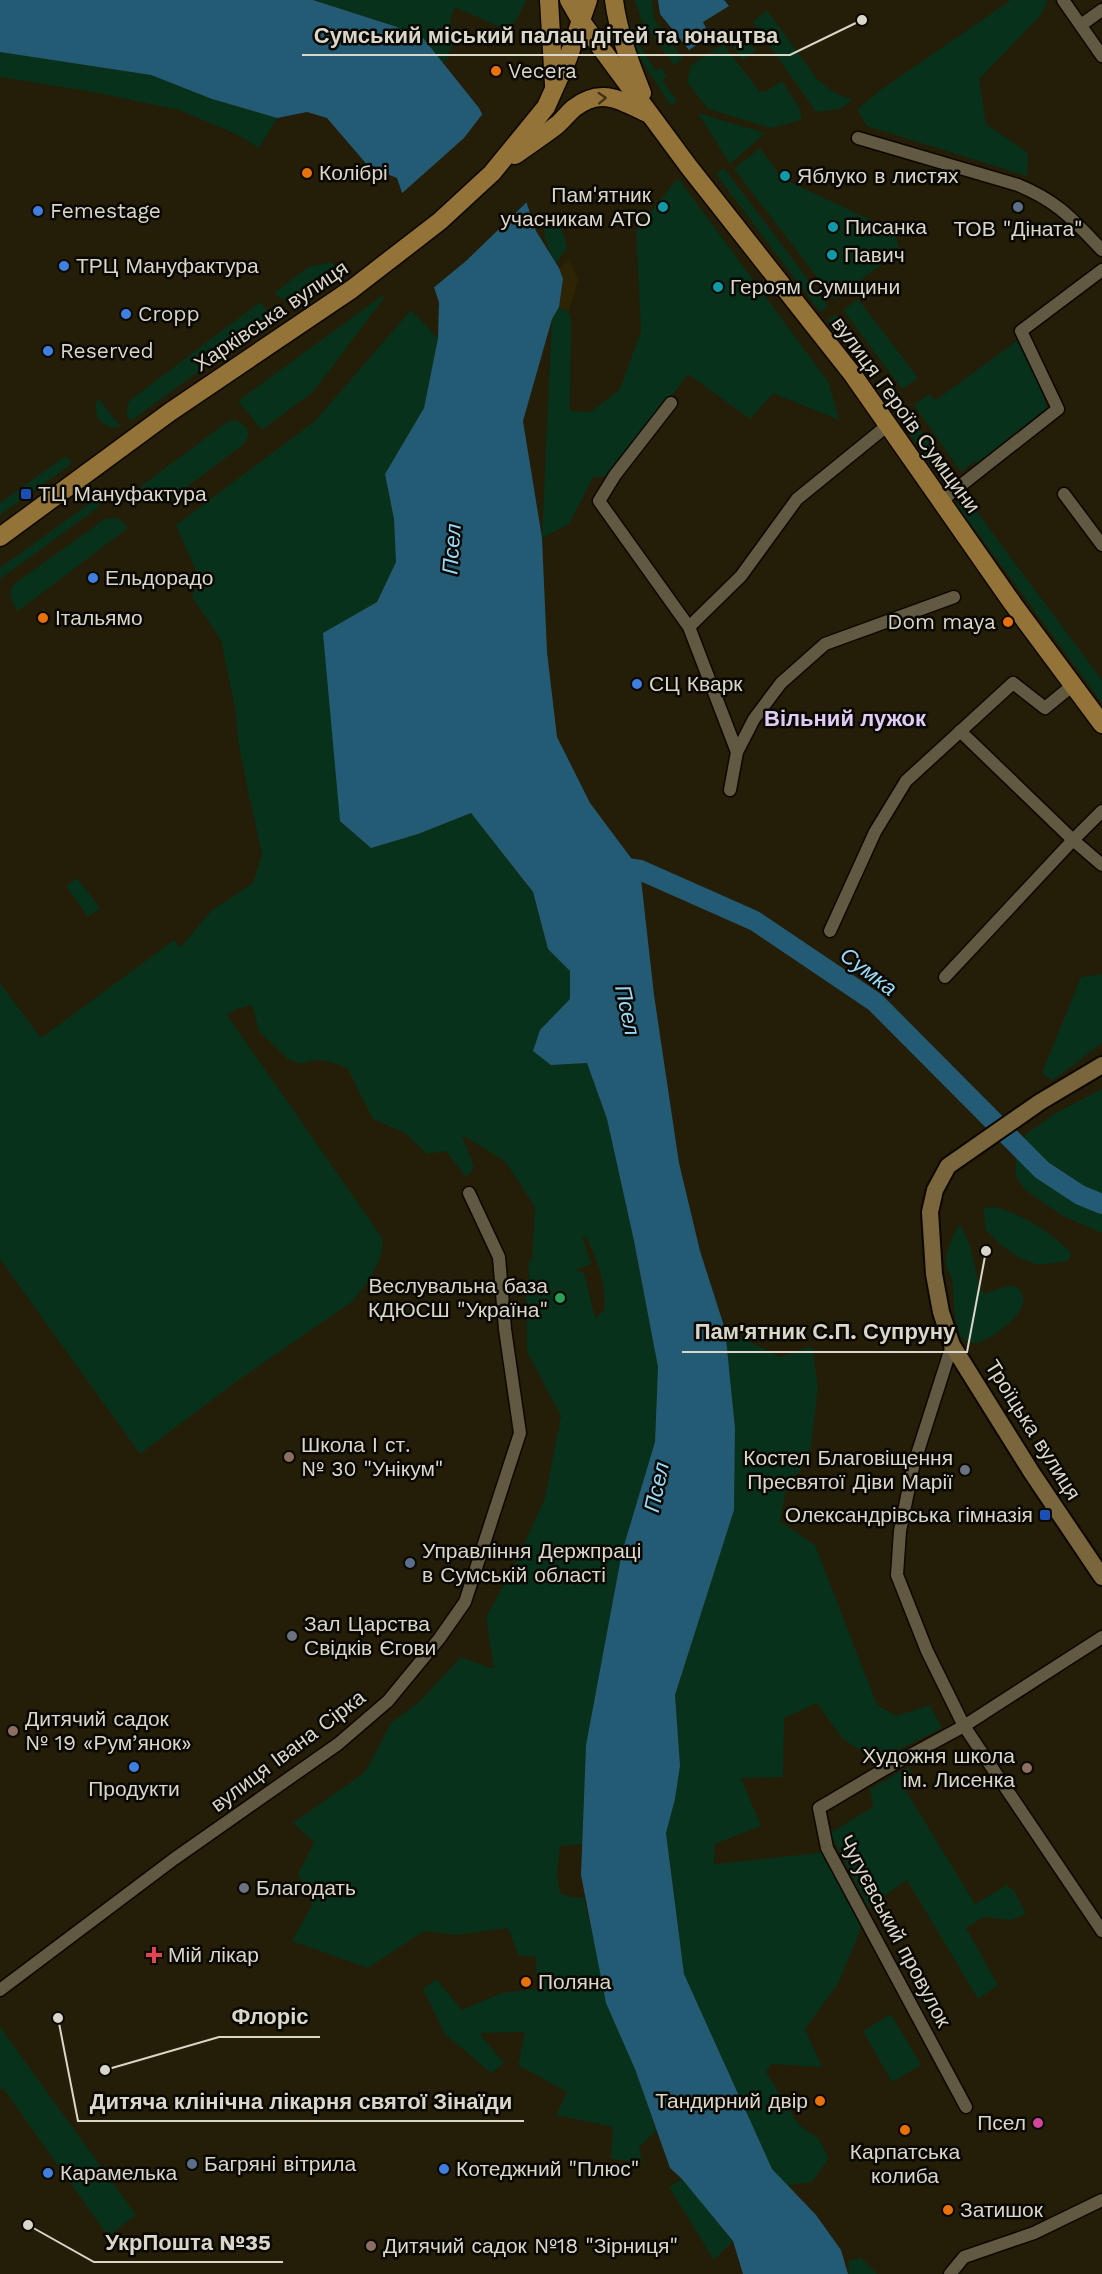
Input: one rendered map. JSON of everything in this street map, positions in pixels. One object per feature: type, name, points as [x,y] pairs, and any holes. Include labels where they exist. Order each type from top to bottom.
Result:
[{"type":"main road","points":[[549,0],[555,89]]},
{"type":"main road","name":"вулиця Героїв Сумщини","points":[[569,0],[581,21],[650,114],[853,375],[940,501],[1102,724]]},
{"type":"main road","points":[[579,0],[581,21]]},
{"type":"main road","name":"Харківська вулиця","points":[[0,537],[170,412],[302,323],[387,262],[440,221],[492,173],[546,107],[555,89],[588,0]]},
{"type":"main road","points":[[614,0],[625,49],[650,114]]},
{"type":"main road","points":[[492,173],[588,99],[600,96],[611,97],[650,114]]},
{"type":"main road","name":"Троїцька вулиця","points":[[1102,1065],[1040,1102],[948,1166],[934,1190],[930,1212],[934,1274],[941,1312],[952,1345],[1032,1473],[1102,1577]]},
{"type":"street","points":[[1063,0],[1102,56]]},
{"type":"street","points":[[1081,25],[1102,10]]},
{"type":"street","points":[[858,138],[1018,185],[1042,195],[1065,211],[1102,250]]},
{"type":"street","points":[[940,501],[1058,408],[1021,331],[1102,270]]},
{"type":"street","points":[[671,404],[615,475],[600,501],[689,627],[737,752]]},
{"type":"street","points":[[689,627],[741,576],[798,499],[888,425]]},
{"type":"street","points":[[1064,494],[1102,545]]},
{"type":"street","points":[[730,790],[737,752],[754,719],[781,683],[825,644],[954,597]]},
{"type":"street","points":[[830,932],[875,832],[906,781],[1013,684],[1045,708],[1073,685]]},
{"type":"street","points":[[960,731],[1102,865]]},
{"type":"street","points":[[945,976],[1102,811]]},
{"type":"street","name":"вулиця Івана Сірка","points":[[0,1990],[174,1859],[338,1744],[388,1701],[439,1639],[465,1602],[520,1433],[505,1329],[499,1257],[469,1193]]},
{"type":"street","points":[[952,1345],[913,1467],[900,1531],[897,1575],[927,1651],[964,1726],[1102,1931]]},
{"type":"street","name":"Чугуєвський провулок","points":[[966,2107],[827,1848],[819,1808],[865,1779],[964,1726],[1102,1637]]},
{"type":"street","points":[[950,2274],[964,2257],[1034,2233],[1102,2200]]},
{"type":"green space","points":[[313,0],[527,0],[515,22],[506,28],[455,7],[450,20],[455,38],[447,59],[442,63],[423,38],[394,26]]},
{"type":"green space","points":[[620,0],[625,0],[632,29],[645,54],[656,71],[661,67],[667,76],[662,80],[677,101],[671,106],[634,49]]},
{"type":"green space","points":[[635,0],[652,0],[654,19],[683,59],[674,65],[641,20]]},
{"type":"green space","points":[[1011,0],[1046,0],[1047,2],[1041,15],[979,79],[986,124],[1028,153],[1027,176],[867,126],[857,110],[879,91]]},
{"type":"green space","points":[[767,10],[817,79],[833,92],[853,100],[840,109],[816,112],[753,22]]},
{"type":"green space","points":[[742,31],[756,51],[743,60],[729,41]]},
{"type":"green space","points":[[723,44],[760,92],[782,81],[799,107],[802,120],[771,128],[708,109],[687,82],[691,65]]},
{"type":"green space","points":[[0,52],[151,75],[212,99],[277,118],[259,148],[236,134],[179,110],[88,91],[0,77]]},
{"type":"green space","points":[[698,113],[765,133],[730,164]]},
{"type":"green space","points":[[760,148],[782,178],[894,231],[899,247],[891,257],[835,300],[734,169]]},
{"type":"green space","points":[[724,168],[828,306],[820,312],[716,174]]},
{"type":"green space","points":[[678,178],[829,383],[839,420],[773,393],[750,419],[688,374],[611,476],[593,477],[569,524],[542,538],[552,319],[559,307],[569,312],[571,320],[570,411],[591,412],[620,389],[641,331],[636,230]]},
{"type":"green space","points":[[549,214],[561,226],[567,248],[555,264],[546,241],[543,225]]},
{"type":"green space","points":[[331,262],[338,270],[291,305],[274,293],[308,267]]},
{"type":"green space","points":[[383,295],[384,298],[313,392],[262,430],[238,401]]},
{"type":"green space","points":[[858,299],[918,378],[902,389],[843,310]]},
{"type":"green space","points":[[260,302],[273,317],[131,421],[126,415],[129,401]]},
{"type":"green space","points":[[411,310],[438,338],[424,408],[385,474],[394,519],[396,562],[377,602],[324,633],[418,834],[471,813],[533,893],[548,949],[570,971],[570,999],[540,1030],[551,1065],[587,1063],[607,1119],[634,1241],[658,1367],[655,1442],[622,1552],[586,1745],[582,1844],[560,1846],[557,1874],[560,1893],[584,1898],[592,1933],[656,2131],[639,2147],[642,2162],[611,2159],[613,2127],[556,2115],[567,2092],[518,2065],[525,2032],[479,2033],[504,2063],[491,2073],[445,2034],[423,1989],[436,1979],[462,2010],[502,1993],[537,1989],[536,1957],[518,1955],[508,1928],[455,1935],[424,1931],[368,1968],[292,1941],[312,1905],[298,1874],[314,1842],[293,1823],[365,1772],[391,1723],[419,1702],[461,1657],[494,1669],[486,1617],[518,1558],[545,1498],[561,1416],[527,1352],[526,1298],[529,1277],[528,1262],[532,1260],[535,1207],[505,1161],[462,1135],[474,1168],[466,1177],[446,1151],[427,1154],[405,1133],[373,1119],[347,1068],[324,1061],[301,1064],[288,1059],[259,1031],[252,1005],[236,1009],[227,1015],[383,1239],[381,1256],[370,1279],[353,1301],[237,1381],[140,1454],[0,1259],[0,983],[41,1038],[174,940],[180,948],[211,911],[253,883],[262,854],[238,740],[236,713],[221,640],[192,597],[199,578],[176,525],[315,421]],"holes":[[[582,1236],[587,1238],[598,1264],[605,1301],[604,1311],[595,1318],[584,1273],[575,1270],[591,1264]]]},
{"type":"green space","points":[[836,314],[862,350],[854,355],[828,320]]},
{"type":"green space","points":[[1018,340],[1032,364],[1047,408],[977,463],[975,461],[961,472],[914,405],[929,394],[936,400]]},
{"type":"green space","points":[[98,398],[121,427],[108,427],[100,420],[96,410]]},
{"type":"green space","points":[[904,408],[957,481],[951,486],[944,484],[896,415]]},
{"type":"green space","points":[[236,420],[247,428],[248,436],[244,444],[164,504],[142,498],[136,490],[227,422]]},
{"type":"green space","points":[[64,457],[70,459],[70,465],[0,515],[0,503]]},
{"type":"green space","points":[[962,492],[1102,680],[1102,703],[957,505]]},
{"type":"green space","points":[[94,500],[99,502],[99,507],[0,579],[0,568]]},
{"type":"green space","points":[[105,519],[120,519],[128,528],[18,611],[11,598],[14,584]]},
{"type":"green space","points":[[77,878],[100,908],[88,917],[66,886]]},
{"type":"green space","points":[[1102,974],[1102,1043],[1052,1081],[1042,1073],[1081,977]]},
{"type":"green space","points":[[1102,1089],[1102,1233],[1063,1216],[1025,1190],[1016,1177],[1016,1161],[1026,1134],[1056,1113]]},
{"type":"green space","points":[[994,1207],[1026,1219],[1056,1239],[1071,1254],[1068,1261],[1039,1265],[1019,1258],[1001,1245],[986,1230],[983,1208]]},
{"type":"green space","points":[[960,1224],[970,1246],[980,1289],[985,1294],[1013,1286],[1022,1294],[1023,1301],[1021,1309],[1008,1324],[991,1337],[976,1343],[968,1342],[958,1330],[952,1281],[946,1265],[949,1245]]},
{"type":"green space","points":[[725,1329],[780,1357],[812,1346],[818,1386],[811,1446],[801,1470],[787,1485],[780,1521],[815,1545],[877,1705],[896,1716],[930,1705],[942,1728],[876,1761],[842,1738],[817,1703],[784,1718],[783,1777],[741,1778],[761,1826],[715,1844],[714,1864],[827,1852],[863,1924],[838,1984],[805,2029],[822,2067],[771,2064],[766,2072],[799,2125],[818,2138],[829,2158],[812,2182],[787,2185],[772,2169],[684,1974],[666,1833],[675,1799],[680,1766],[675,1695],[734,1510],[735,1428]]},
{"type":"green space","points":[[908,1767],[914,1777],[903,1786],[975,1904],[1007,1885],[1015,1892],[1026,1914],[1011,1920],[984,1917],[966,1928],[998,1985],[978,1999],[907,1880],[868,1907],[830,1833],[873,1807],[870,1789]]},
{"type":"green space","points":[[891,2014],[921,2065],[892,2082],[863,2031]]},
{"type":"green space","points":[[0,2027],[136,2215],[108,2236],[3,2088],[0,2090]]},
{"type":"green space","points":[[682,2179],[733,2241],[714,2260],[669,2187]]},
{"type":"green space","points":[[861,2258],[877,2274],[849,2274],[849,2261]]},
{"type":"sand","points":[[570,260],[578,280],[569,312],[559,307],[563,279],[559,268]]},
{"type":"water","name":"Псел","points":[[0,0],[313,0],[394,26],[423,38],[479,108],[525,198],[536,231],[559,268],[563,279],[559,307],[552,319],[523,421],[542,538],[547,652],[557,737],[590,803],[640,870],[654,995],[679,1163],[700,1251],[725,1329],[735,1428],[734,1510],[675,1695],[680,1766],[675,1799],[666,1833],[684,1974],[772,2169],[816,2215],[841,2250],[848,2274],[743,2274],[733,2241],[682,2179],[670,2168],[635,2069],[606,2003],[581,1875],[586,1745],[622,1552],[655,1442],[658,1367],[634,1241],[607,1119],[587,1063],[551,1065],[533,1051],[540,1030],[570,999],[570,971],[548,949],[533,892],[471,813],[418,834],[371,848],[340,821],[323,633],[377,602],[396,562],[394,519],[385,474],[424,408],[438,338],[439,302],[397,178],[369,167],[327,118],[307,112],[277,118],[212,99],[151,75],[0,52]]},
{"type":"water","points":[[658,0],[724,0],[729,6],[703,22],[706,28],[698,44],[689,50],[660,14]]},
{"type":"pier","points":[[484,112],[529,200],[466,261],[432,289],[400,195],[464,138]]},
{"type":"waterway","name":"Сумка","points":[[614,866],[640,870],[755,921],[875,1002],[1042,1170],[1080,1195],[1102,1204]]},
{"type":"place","name":"Сумський міський палац дітей та юнацтва","points":[[862,20]]},
{"type":"place","name":"Vecera","points":[[496,71]]},
{"type":"place","name":"Колібрі","points":[[307,173]]},
{"type":"place","name":"Яблуко в листях","points":[[785,176]]},
{"type":"place","name":"Пам'ятник учасникам АТО","points":[[663,207]]},
{"type":"place","name":"ТОВ \"Діната\"","points":[[1018,207]]},
{"type":"place","name":"Femestage","points":[[38,211]]},
{"type":"place","name":"Писанка","points":[[833,227]]},
{"type":"place","name":"Павич","points":[[832,255]]},
{"type":"place","name":"ТРЦ Мануфактура","points":[[64,266]]},
{"type":"place","name":"Героям Сумщини","points":[[718,287]]},
{"type":"place","name":"Cropp","points":[[126,314]]},
{"type":"place","name":"Reserved","points":[[48,351]]},
{"type":"place","name":"ТЦ Мануфактура","points":[[26,494]]},
{"type":"place","name":"Ельдорадо","points":[[93,578]]},
{"type":"place","name":"Італьямо","points":[[43,618]]},
{"type":"place","name":"Dom maya","points":[[1008,622]]},
{"type":"place","name":"СЦ Кварк","points":[[637,684]]},
{"type":"place","name":"Пам'ятник С.П. Супруну","points":[[986,1251]]},
{"type":"place","name":"Веслувальна база КДЮСШ \"Україна\"","points":[[560,1298]]},
{"type":"place","name":"Школа І ст. № 30 \"Унікум\"","points":[[289,1457]]},
{"type":"place","name":"Костел Благовіщення Пресвятої Діви Марії","points":[[965,1470]]},
{"type":"place","name":"Олександрівська гімназія","points":[[1045,1515]]},
{"type":"place","name":"Управління Держпраці в Сумській області","points":[[410,1563]]},
{"type":"place","name":"Зал Царства Свідків Єгови","points":[[292,1636]]},
{"type":"place","name":"Дитячий садок № 19 «Рум’янок»","points":[[13,1731]]},
{"type":"place","name":"Продукти","points":[[134,1767]]},
{"type":"place","name":"Художня школа ім. Лисенка","points":[[1027,1768]]},
{"type":"place","name":"Благодать","points":[[244,1888]]},
{"type":"place","name":"Мій лікар","points":[[154,1955]]},
{"type":"place","name":"Поляна","points":[[526,1982]]},
{"type":"place","name":"Дитяча клінічна лікарня святої Зінаїди","points":[[58,2018]]},
{"type":"place","name":"Флоріс","points":[[105,2070]]},
{"type":"place","name":"Тандирний двір","points":[[820,2101]]},
{"type":"place","name":"Псел","points":[[1038,2123]]},
{"type":"place","name":"Карпатська колиба","points":[[905,2130]]},
{"type":"place","name":"Багряні вітрила","points":[[192,2164]]},
{"type":"place","name":"Котеджний \"Плюс\"","points":[[444,2169]]},
{"type":"place","name":"Карамелька","points":[[48,2173]]},
{"type":"place","name":"Затишок","points":[[948,2210]]},
{"type":"place","name":"УкрПошта №35","points":[[28,2225]]},
{"type":"place","name":"Дитячий садок №18 \"Зірниця\"","points":[[371,2246]]},
{"type":"district","name":"Вільний лужок","points":[[845,718]]}]
